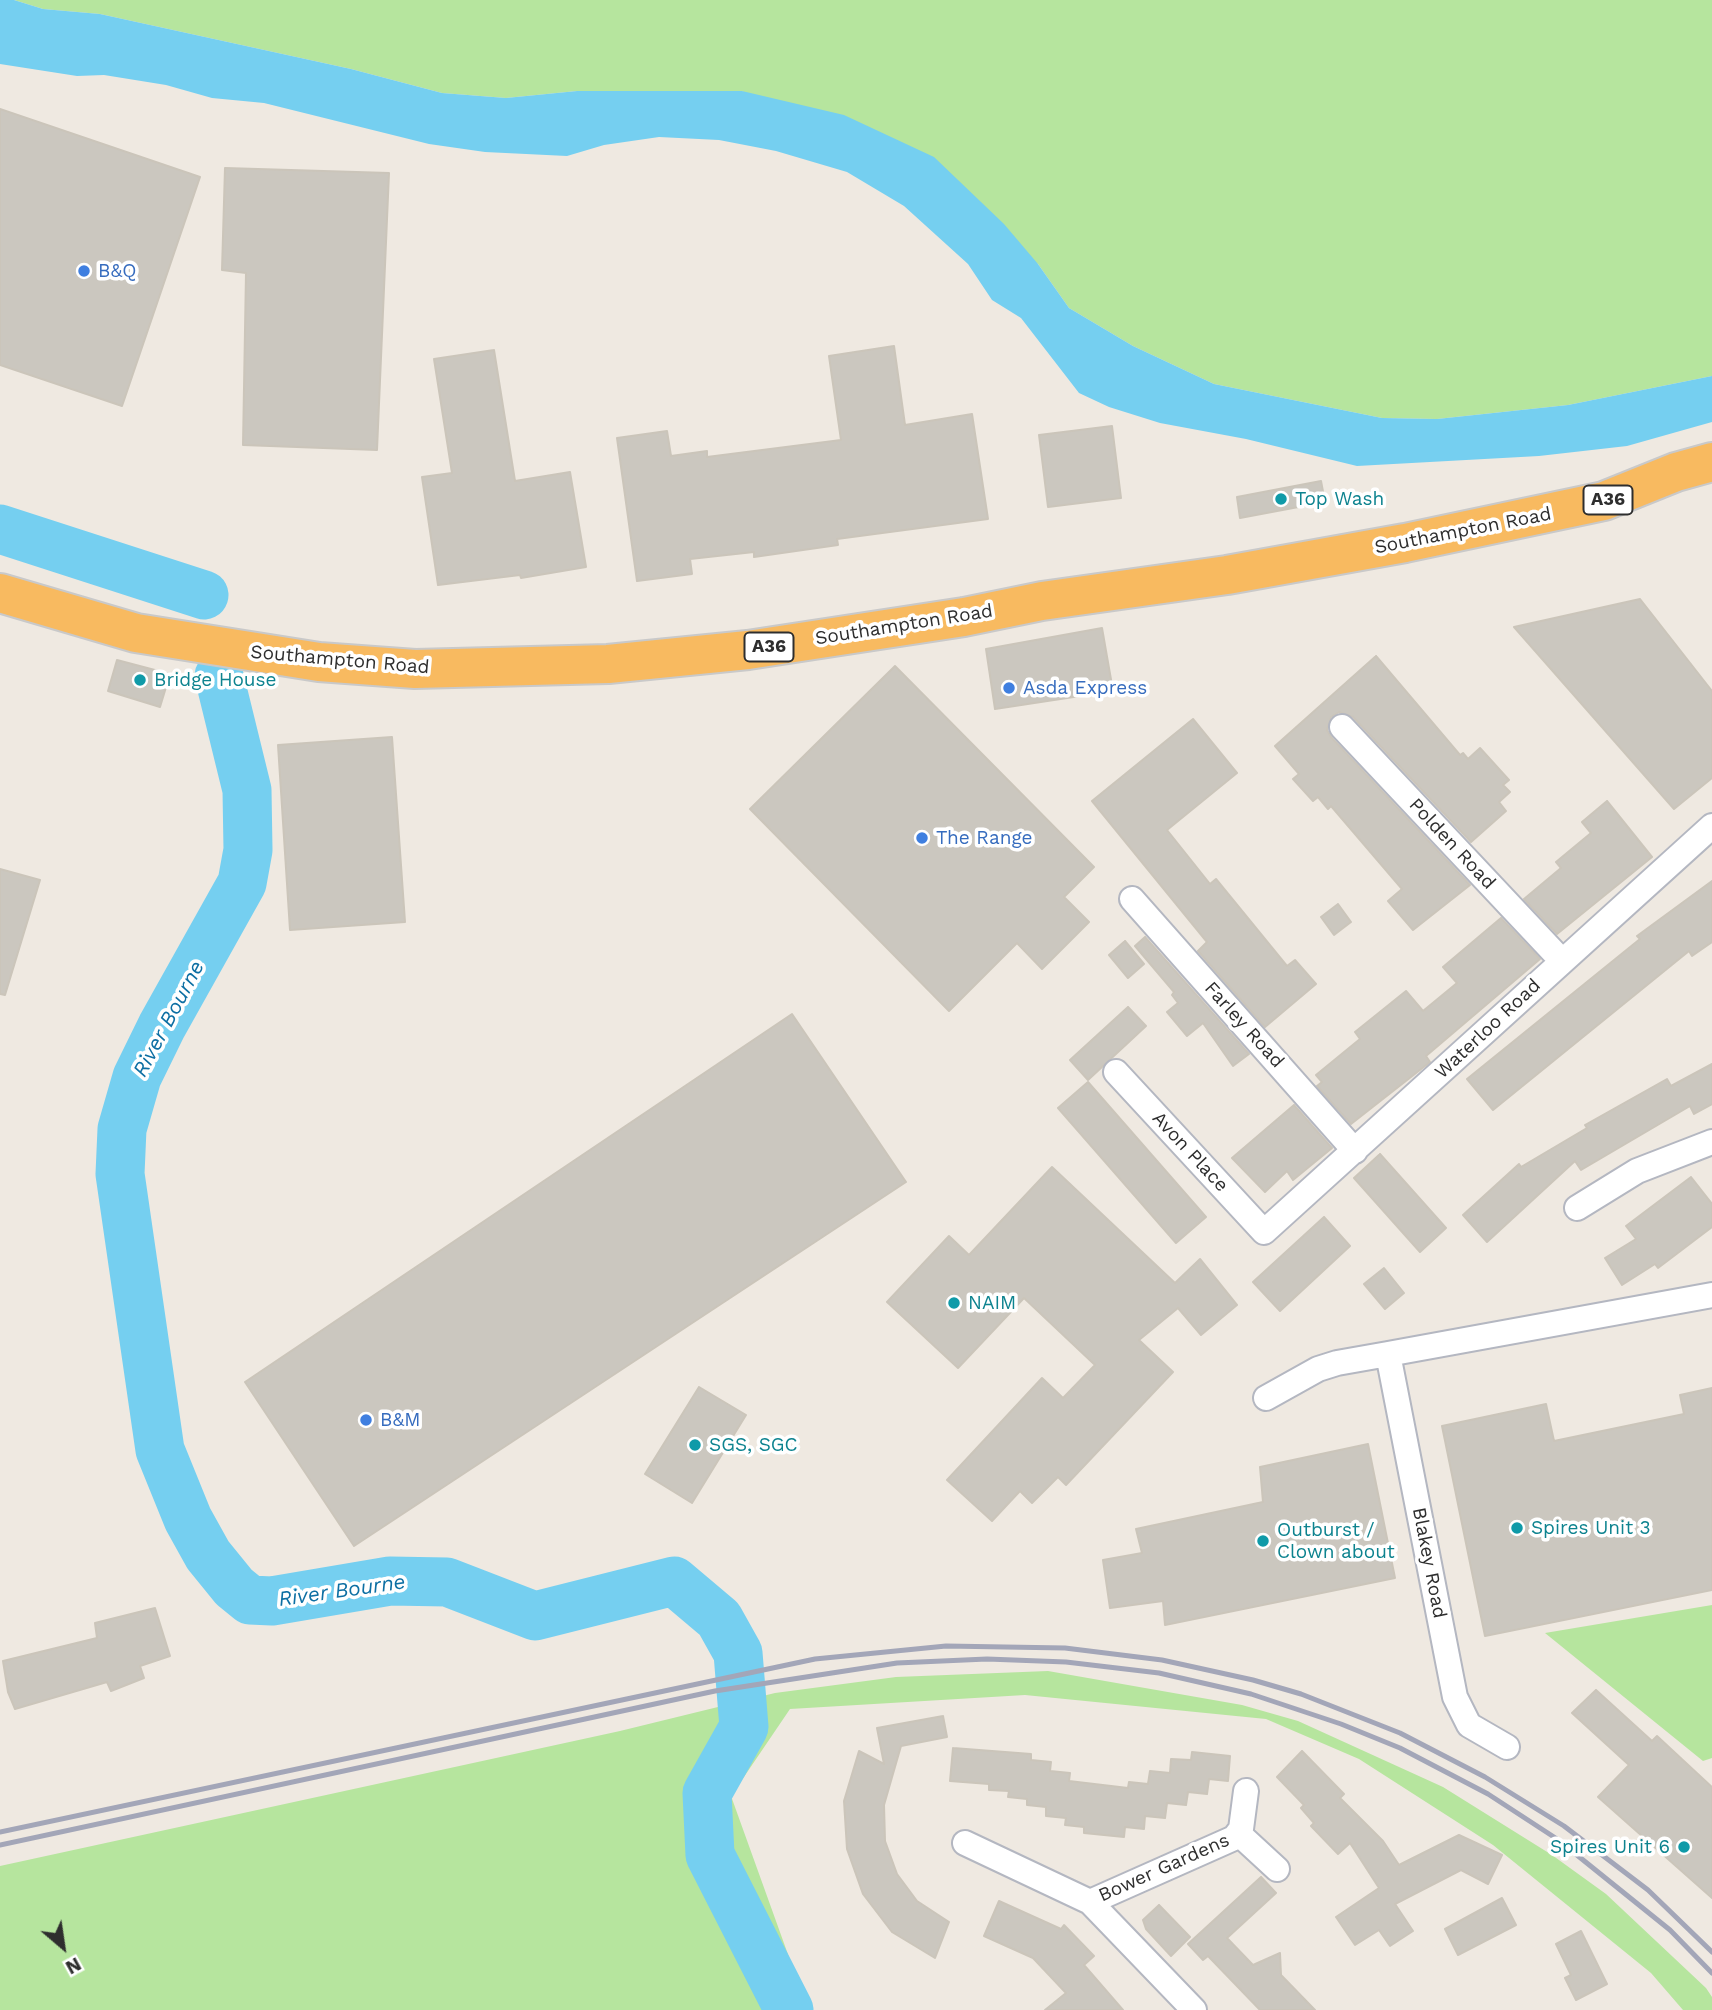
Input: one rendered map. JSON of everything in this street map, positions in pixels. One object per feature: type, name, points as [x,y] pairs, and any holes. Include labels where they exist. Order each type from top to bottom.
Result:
[{"type":"highway","name":"Southampton Road","points":[[0,568],[100,601],[145,612],[299,636],[416,646],[504,646],[619,640],[750,626],[1173,562],[1421,517],[1594,479],[1694,467]]},
{"type":"highway","name":"Southampton Road","points":[[0,593],[147,635],[308,661],[415,669],[608,664],[748,650],[937,621],[1042,601],[1227,575],[1405,543],[1604,502],[1694,467]]},
{"type":"street","name":"Polden Road","points":[[1342,727],[1562,961]]},
{"type":"street","name":"Waterloo Road","points":[[1264,1232],[1712,826]]},
{"type":"street","name":"Farley Road","points":[[1132,899],[1355,1151]]},
{"type":"street","name":"Avon Place","points":[[1116,1072],[1264,1232]]},
{"type":"street","points":[[1577,1208],[1637,1171],[1712,1142]]},
{"type":"street","points":[[1266,1398],[1318,1369],[1712,1295]]},
{"type":"street","name":"Blakey Road","points":[[1388,1354],[1455,1697],[1469,1725],[1507,1747]]},
{"type":"street","name":"Bower Gardens","points":[[1238,1834],[1246,1791]]},
{"type":"street","name":"Bower Gardens","points":[[1238,1834],[1278,1870]]},
{"type":"street","name":"Bower Gardens","points":[[1090,1902],[1238,1834]]},
{"type":"street","name":"Bower Gardens","points":[[965,1843],[1090,1902],[1194,2010]]},
{"type":"green space","points":[[14,0],[1712,0],[1712,376],[1568,405],[1437,419],[1382,418],[1214,384],[1133,346],[1069,308],[1038,264],[742,91],[577,91],[506,98],[442,93],[351,69],[100,14],[43,9]]},
{"type":"green space","points":[[1712,1605],[1712,1758],[1703,1761],[1545,1633]]},
{"type":"green space","points":[[1048,1671],[1242,1705],[1298,1721],[1443,1787],[1552,1855],[1606,1894],[1706,1988],[1712,1997],[1712,2010],[1683,2010],[1651,1973],[1493,1845],[1359,1759],[1266,1719],[1025,1695],[790,1709],[731,1796],[808,2010],[0,2010],[0,1866],[620,1731],[775,1693],[896,1677]]},
{"type":"water","points":[[0,0],[14,0],[43,9],[100,14],[351,69],[442,93],[506,98],[577,91],[742,91],[844,115],[934,157],[1004,224],[1038,264],[1069,308],[1133,346],[1214,384],[1382,418],[1437,419],[1568,405],[1712,376],[1712,422],[1627,446],[1539,456],[1357,466],[1246,439],[1160,423],[1109,407],[1079,393],[1021,318],[992,300],[968,264],[904,206],[847,172],[776,151],[719,140],[659,137],[604,145],[567,156],[485,152],[429,144],[264,103],[212,98],[166,85],[104,75],[77,76],[0,64]]},
{"type":"building","name":"B&Q","points":[[0,109],[200,177],[122,406],[0,365]]},
{"type":"building","points":[[225,168],[389,173],[377,450],[243,445],[246,273],[222,270]]},
{"type":"building","points":[[894,346],[905,425],[972,414],[988,519],[837,539],[838,545],[754,557],[754,552],[690,559],[692,574],[637,581],[617,438],[667,431],[671,456],[707,451],[707,457],[841,440],[829,356]]},
{"type":"building","points":[[494,350],[515,481],[570,472],[586,567],[521,578],[520,575],[438,585],[422,477],[452,473],[434,359]]},
{"type":"building","points":[[1112,426],[1121,498],[1048,507],[1039,435]]},
{"type":"building","name":"Top Wash","points":[[1321,481],[1325,502],[1240,518],[1237,497]]},
{"type":"building","points":[[1640,599],[1712,691],[1712,778],[1674,809],[1514,627]]},
{"type":"building","points":[[1102,628],[1113,691],[995,709],[986,649]]},
{"type":"building","points":[[1376,656],[1460,755],[1463,753],[1468,759],[1480,748],[1509,780],[1503,785],[1510,792],[1499,802],[1506,811],[1471,842],[1353,717],[1339,712],[1331,717],[1327,730],[1331,737],[1470,885],[1413,930],[1388,901],[1402,889],[1331,806],[1328,809],[1318,797],[1313,801],[1293,779],[1299,774],[1275,746]]},
{"type":"building","name":"Bridge House","points":[[117,660],[170,674],[160,707],[108,691]]},
{"type":"building","name":"The Range","points":[[895,666],[1094,867],[1064,897],[1089,922],[1042,969],[1017,943],[949,1011],[750,809]]},
{"type":"building","points":[[1193,719],[1237,773],[1167,830],[1210,884],[1216,879],[1287,966],[1295,960],[1316,984],[1265,1027],[1198,951],[1207,942],[1092,801]]},
{"type":"building","points":[[392,737],[405,922],[290,930],[278,745]]},
{"type":"building","points":[[1607,801],[1652,857],[1557,934],[1524,899],[1561,868],[1556,862],[1591,833],[1582,822]]},
{"type":"building","points":[[0,869],[40,880],[5,995],[0,994]]},
{"type":"building","points":[[1712,881],[1712,942],[1692,956],[1689,951],[1493,1110],[1467,1079],[1640,939],[1637,936]]},
{"type":"building","points":[[1338,904],[1351,922],[1334,935],[1321,917]]},
{"type":"building","points":[[1501,918],[1540,959],[1426,1056],[1430,1062],[1351,1124],[1317,1086],[1322,1082],[1316,1075],[1360,1039],[1355,1032],[1406,991],[1423,1011],[1457,983],[1443,967]]},
{"type":"building","points":[[1145,937],[1249,1054],[1233,1066],[1203,1023],[1187,1036],[1167,1012],[1178,1003],[1172,995],[1174,992],[1135,946]]},
{"type":"building","points":[[1125,941],[1144,964],[1128,978],[1109,955]]},
{"type":"building","points":[[1128,1007],[1146,1026],[1088,1080],[1070,1060]]},
{"type":"building","points":[[792,1014],[906,1182],[354,1546],[245,1382]]},
{"type":"building","points":[[1712,1064],[1712,1104],[1694,1114],[1690,1106],[1581,1170],[1575,1161],[1487,1242],[1463,1215],[1519,1164],[1521,1167],[1587,1128],[1585,1125],[1667,1079],[1671,1086]]},
{"type":"building","points":[[1088,1082],[1206,1217],[1176,1243],[1058,1108]]},
{"type":"building","points":[[1294,1105],[1332,1148],[1293,1180],[1287,1171],[1265,1192],[1232,1158]]},
{"type":"building","points":[[1380,1154],[1446,1228],[1420,1252],[1354,1178]]},
{"type":"building","points":[[1052,1167],[1175,1283],[1200,1259],[1237,1305],[1201,1335],[1178,1308],[1139,1340],[1173,1372],[1066,1485],[1058,1477],[1032,1503],[1020,1491],[992,1521],[947,1480],[1042,1378],[1063,1398],[1095,1365],[1024,1298],[958,1368],[887,1302],[949,1236],[969,1255]]},
{"type":"building","points":[[1691,1177],[1712,1204],[1712,1227],[1658,1268],[1655,1264],[1622,1285],[1605,1258],[1636,1239],[1626,1226]]},
{"type":"building","points":[[1324,1217],[1350,1246],[1280,1311],[1253,1282]]},
{"type":"building","points":[[1384,1268],[1404,1293],[1385,1309],[1364,1284]]},
{"type":"building","name":"SGS, SGC","points":[[699,1387],[746,1415],[692,1503],[645,1474]]},
{"type":"building","points":[[1712,1388],[1712,1590],[1485,1636],[1442,1426],[1546,1404],[1554,1441],[1684,1414],[1680,1395]]},
{"type":"building","name":"Outburst / Clown about","points":[[1368,1444],[1395,1578],[1165,1625],[1163,1601],[1110,1608],[1103,1560],[1142,1553],[1136,1529],[1263,1502],[1260,1467]]},
{"type":"building","points":[[155,1608],[170,1656],[140,1666],[144,1678],[111,1691],[107,1682],[15,1709],[8,1692],[3,1661],[97,1638],[95,1623]]},
{"type":"building","name":"Spires Unit 6","points":[[1596,1690],[1652,1741],[1657,1736],[1712,1787],[1712,1898],[1598,1797],[1629,1765],[1572,1713]]},
{"type":"building","points":[[943,1716],[947,1737],[901,1746],[884,1805],[885,1841],[897,1874],[917,1901],[949,1922],[935,1958],[892,1932],[863,1894],[847,1849],[844,1801],[859,1751],[884,1764],[877,1728]]},
{"type":"building","points":[[953,1748],[1031,1754],[1031,1760],[1051,1762],[1050,1771],[1070,1773],[1069,1781],[1128,1788],[1129,1782],[1148,1784],[1150,1771],[1170,1773],[1171,1759],[1191,1760],[1192,1752],[1230,1756],[1228,1781],[1209,1779],[1207,1794],[1188,1792],[1186,1805],[1167,1803],[1165,1818],[1145,1816],[1144,1829],[1125,1827],[1124,1837],[1084,1833],[1084,1827],[1065,1825],[1066,1818],[1046,1816],[1046,1807],[1027,1805],[1027,1799],[1008,1797],[1009,1791],[989,1790],[989,1784],[950,1781]]},
{"type":"building","points":[[1302,1751],[1344,1794],[1340,1798],[1383,1841],[1399,1865],[1459,1835],[1502,1855],[1488,1884],[1461,1870],[1395,1904],[1413,1931],[1390,1946],[1379,1930],[1355,1945],[1336,1917],[1379,1888],[1350,1843],[1338,1854],[1311,1826],[1314,1823],[1301,1808],[1304,1805],[1277,1777]]},
{"type":"building","points":[[1261,1877],[1276,1893],[1227,1938],[1253,1965],[1280,1953],[1281,1975],[1315,2010],[1260,2010],[1208,1956],[1203,1960],[1188,1944]]},
{"type":"building","points":[[1502,1898],[1516,1925],[1458,1955],[1445,1929]]},
{"type":"building","points":[[999,1901],[1061,1929],[1064,1925],[1094,1956],[1084,1965],[1123,2010],[1045,2010],[1066,1993],[1033,1958],[984,1936]]},
{"type":"building","points":[[1159,1905],[1190,1937],[1171,1956],[1146,1929],[1143,1920]]},
{"type":"building","points":[[1581,1931],[1607,1984],[1576,2000],[1565,1978],[1571,1975],[1556,1944]]},
{"type":"waterway","name":"River Bourne","points":[[0,529],[204,595]]},
{"type":"waterway","name":"River Bourne","points":[[219,676],[247,790],[248,850],[242,883],[162,1026],[137,1077],[122,1129],[120,1174],[160,1450],[188,1519],[208,1555],[234,1587],[250,1600],[272,1601],[390,1581],[447,1582],[535,1616],[674,1581],[719,1619],[738,1653],[744,1727],[707,1793],[710,1855],[789,2010]]},
{"type":"railway","points":[[0,1832],[815,1659],[946,1646],[1065,1648],[1162,1660],[1253,1680],[1301,1694],[1400,1733],[1485,1777],[1564,1826],[1648,1890],[1712,1952]]},
{"type":"railway","points":[[0,1845],[715,1691],[897,1663],[987,1659],[1066,1662],[1159,1673],[1251,1694],[1341,1724],[1400,1748],[1488,1794],[1557,1839],[1670,1930],[1712,1973]]},
{"type":"place","name":"B&Q","points":[[84,271]]},
{"type":"place","name":"Top Wash","points":[[1281,499]]},
{"type":"place","name":"Bridge House","points":[[140,680]]},
{"type":"place","name":"Asda Express","points":[[1009,688]]},
{"type":"place","name":"The Range","points":[[922,838]]},
{"type":"place","name":"NAIM","points":[[954,1303]]},
{"type":"place","name":"B&M","points":[[366,1420]]},
{"type":"place","name":"SGS, SGC","points":[[695,1445]]},
{"type":"place","name":"Spires Unit 3","points":[[1517,1528]]},
{"type":"place","name":"Outburst / Clown about","points":[[1263,1541]]},
{"type":"place","name":"Spires Unit 6","points":[[1684,1847]]}]
